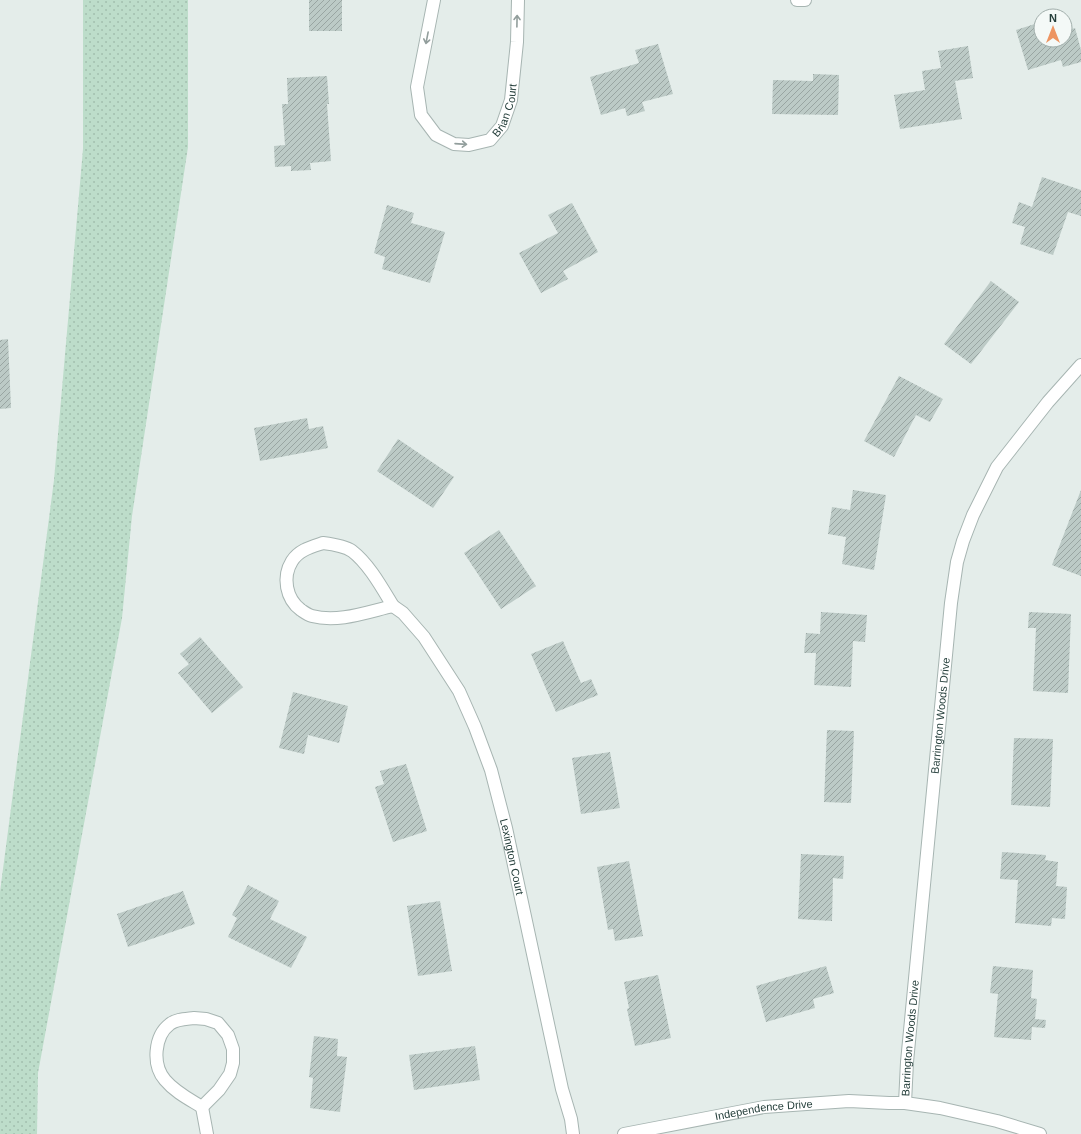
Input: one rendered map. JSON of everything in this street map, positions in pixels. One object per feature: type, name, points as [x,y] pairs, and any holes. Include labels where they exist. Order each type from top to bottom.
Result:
[{"type":"street","name":"Brian Court","points":[[434,0],[417,87],[421,115],[436,135],[454,144],[469,145],[490,140],[502,126],[511,100],[517,42],[518,0]]},
{"type":"street","points":[[797,0],[806,0]]},
{"type":"street","name":"Barrington Woods Drive","points":[[904,1103],[946,650],[957,562],[973,514],[997,467],[1048,402],[1081,365]]},
{"type":"street","points":[[323,543],[333,544],[352,551],[371,570],[393,606],[344,618],[323,619],[309,616],[294,606],[287,593],[286,575],[292,561],[305,549],[323,543]]},
{"type":"street","name":"Lexington Court","points":[[393,606],[403,613],[424,637],[459,691],[475,727],[491,770],[506,828],[560,1081],[571,1119],[573,1134]]},
{"type":"street","points":[[202,1107],[219,1090],[230,1074],[233,1063],[233,1049],[228,1034],[218,1023],[206,1019],[194,1018],[170,1024],[161,1034],[157,1046],[157,1065],[164,1079],[176,1091],[202,1107],[207,1134]]},
{"type":"street","name":"Independence Drive","points":[[624,1134],[764,1107],[848,1101],[889,1104],[904,1103],[940,1108],[997,1121],[1040,1134]]},
{"type":"green space","points":[[83,0],[188,0],[188,147],[132,516],[122,618],[38,1073],[37,1134],[0,1134],[0,892],[54,480],[83,149]]},
{"type":"building","points":[[309,0],[342,0],[342,31],[309,31]]},
{"type":"building","points":[[1033,25],[1033,48],[1073,48],[1073,29],[1075,28],[1081,50],[1081,62],[1063,67],[1061,60],[1028,70],[1016,30]]},
{"type":"building","points":[[658,44],[673,94],[642,102],[645,111],[627,116],[625,108],[601,115],[590,77],[639,63],[635,50]]},
{"type":"building","points":[[968,46],[973,78],[955,81],[962,119],[900,129],[894,95],[925,90],[922,71],[941,68],[938,51]]},
{"type":"building","points":[[813,74],[839,75],[838,115],[772,114],[773,80],[813,81]]},
{"type":"building","points":[[327,76],[329,104],[327,104],[331,161],[310,163],[311,170],[291,171],[291,166],[275,167],[274,146],[285,145],[282,104],[288,104],[287,78]]},
{"type":"building","points":[[1042,177],[1081,190],[1081,216],[1068,212],[1053,255],[1020,244],[1025,227],[1012,223],[1019,202],[1032,207]]},
{"type":"building","points":[[572,203],[598,252],[563,271],[568,279],[541,293],[519,253],[558,233],[548,215]]},
{"type":"building","points":[[387,205],[414,213],[411,223],[445,232],[430,283],[382,269],[385,257],[374,253]]},
{"type":"building","points":[[991,281],[1019,302],[971,364],[944,344]]},
{"type":"building","points":[[8,339],[11,408],[0,409],[0,340]]},
{"type":"building","points":[[899,376],[943,399],[930,422],[916,415],[894,457],[864,441]]},
{"type":"building","points":[[307,418],[309,429],[323,426],[328,448],[260,461],[254,428]]},
{"type":"building","points":[[398,439],[454,477],[433,508],[377,471]]},
{"type":"building","points":[[853,490],[886,495],[874,570],[842,564],[846,537],[828,534],[832,507],[850,510]]},
{"type":"building","points":[[1081,490],[1081,576],[1052,565]]},
{"type":"building","points":[[499,530],[536,586],[501,609],[464,553]]},
{"type":"building","points":[[821,612],[867,615],[865,642],[853,641],[851,687],[814,685],[816,653],[804,653],[806,633],[820,634]]},
{"type":"building","points":[[1029,612],[1071,614],[1068,693],[1033,691],[1036,628],[1028,628]]},
{"type":"building","points":[[200,637],[243,687],[212,713],[178,673],[189,664],[180,654]]},
{"type":"building","points":[[563,641],[581,683],[591,679],[598,695],[556,712],[531,654]]},
{"type":"building","points":[[293,692],[348,706],[339,743],[308,735],[304,754],[279,748]]},
{"type":"building","points":[[827,730],[854,731],[851,803],[824,802]]},
{"type":"building","points":[[1014,738],[1053,739],[1050,807],[1011,805]]},
{"type":"building","points":[[610,752],[620,808],[581,814],[572,758]]},
{"type":"building","points":[[406,764],[427,831],[393,842],[375,787],[384,784],[380,771]]},
{"type":"building","points":[[1002,852],[1046,855],[1045,860],[1058,862],[1056,886],[1067,887],[1065,919],[1052,918],[1051,926],[1015,923],[1018,880],[1000,879]]},
{"type":"building","points":[[801,854],[844,856],[843,879],[833,878],[832,921],[798,919]]},
{"type":"building","points":[[629,861],[643,936],[615,941],[613,929],[608,930],[597,867]]},
{"type":"building","points":[[248,885],[279,901],[270,919],[307,937],[291,968],[228,937],[237,918],[232,915]]},
{"type":"building","points":[[183,891],[195,924],[128,947],[117,914]]},
{"type":"building","points":[[440,901],[452,971],[418,976],[407,906]]},
{"type":"building","points":[[826,966],[834,993],[813,999],[815,1008],[766,1022],[756,986]]},
{"type":"building","points":[[993,966],[1033,970],[1031,998],[1037,999],[1035,1019],[1046,1020],[1045,1028],[1032,1027],[1031,1040],[994,1037],[998,994],[990,993]]},
{"type":"building","points":[[658,975],[671,1038],[635,1046],[627,1009],[629,1008],[624,982]]},
{"type":"building","points":[[314,1036],[338,1039],[337,1056],[347,1057],[340,1112],[310,1108],[313,1078],[309,1077]]},
{"type":"building","points":[[475,1046],[480,1080],[414,1090],[409,1055]]}]
